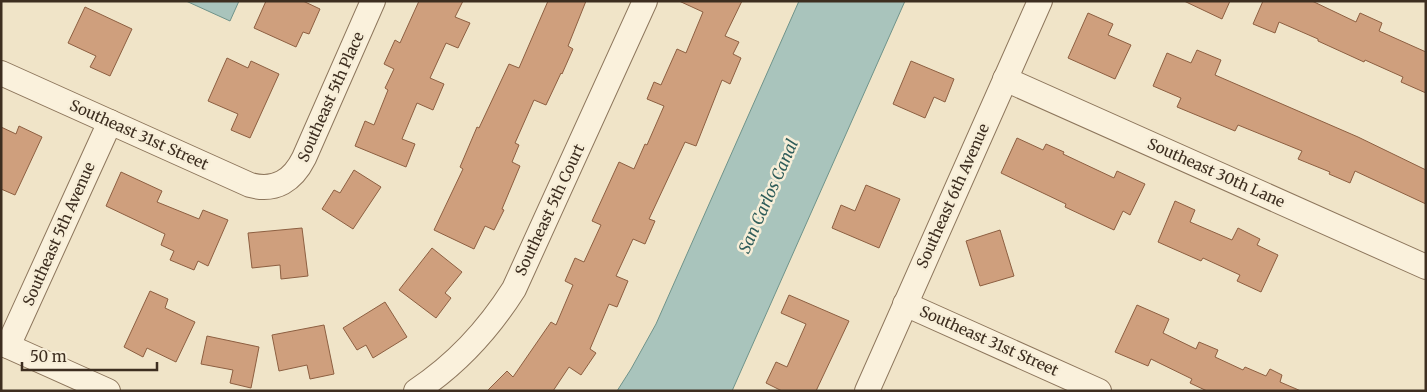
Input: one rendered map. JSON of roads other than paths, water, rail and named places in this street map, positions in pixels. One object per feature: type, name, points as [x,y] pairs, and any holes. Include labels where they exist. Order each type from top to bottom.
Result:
[{"type":"street","name":"Southeast 5th Place","points":[[279,185],[288,181],[304,158],[373,1]]},
{"type":"street","name":"Southeast 5th Court","points":[[416,391],[444,371],[475,341],[494,319],[514,289],[645,1]]},
{"type":"street","name":"Southeast 6th Avenue","points":[[867,391],[1040,1]]},
{"type":"street","name":"Southeast 31st Street","points":[[1,73],[250,185],[264,187],[279,185]]},
{"type":"street","name":"Southeast 30th Lane","points":[[1005,79],[1426,267]]},
{"type":"street","name":"Southeast 5th Avenue","points":[[5,344],[110,122]]},
{"type":"street","name":"Southeast 31st Street","points":[[905,304],[1099,391]]},
{"type":"street","points":[[5,344],[108,391]]},
{"type":"water","points":[[186,1],[239,1],[230,21]]},
{"type":"water","name":"San Carlos Canal","points":[[799,1],[905,1],[732,391],[617,391],[656,324]]}]
